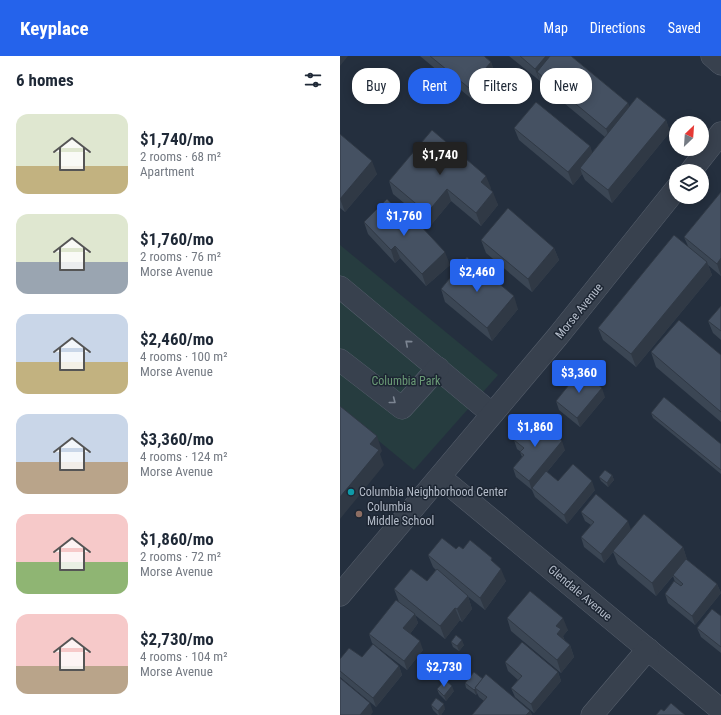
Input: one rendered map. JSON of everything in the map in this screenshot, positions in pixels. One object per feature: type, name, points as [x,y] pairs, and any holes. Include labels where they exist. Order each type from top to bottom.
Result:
[{"type":"street","points":[[712,56],[721,64]]},
{"type":"street","points":[[697,164],[721,133]]},
{"type":"street","name":"Morse Avenue","points":[[340,595],[558,336],[669,198]]},
{"type":"street","points":[[340,287],[492,414]]},
{"type":"street","points":[[340,360],[402,408],[438,368]]},
{"type":"street","name":"Glendale Avenue","points":[[440,477],[721,710]]},
{"type":"street","points":[[592,715],[648,649]]},
{"type":"green space","name":"Columbia Park","points":[[340,245],[498,375],[414,470],[340,409]]},
{"type":"building","points":[[430,56],[484,56],[491,62],[486,68],[469,68],[469,88],[461,81],[461,68],[445,68]]},
{"type":"building","points":[[520,56],[546,56],[535,69]]},
{"type":"building","points":[[550,56],[571,56],[586,68],[540,68]]},
{"type":"building","points":[[592,73],[628,103],[606,129],[576,104],[592,104]]},
{"type":"building","points":[[637,97],[666,120],[608,190],[580,168]]},
{"type":"building","points":[[536,102],[590,146],[568,172],[514,128]]},
{"type":"building","points":[[432,130],[486,176],[481,182],[493,192],[476,213],[447,189],[427,213],[389,181]]},
{"type":"building","points":[[340,134],[372,161],[340,199]]},
{"type":"building","points":[[721,192],[721,258],[717,264],[684,237]]},
{"type":"building","points":[[387,199],[413,227],[418,223],[445,252],[422,274],[395,246],[391,250],[364,222]]},
{"type":"building","points":[[508,208],[554,248],[528,279],[481,240]]},
{"type":"building","points":[[674,235],[707,262],[631,354],[598,328]]},
{"type":"building","points":[[467,257],[514,296],[487,328],[441,289]]},
{"type":"building","points":[[721,306],[721,331],[708,321]]},
{"type":"building","points":[[679,320],[721,355],[721,412],[651,352]]},
{"type":"building","points":[[581,370],[602,388],[577,418],[556,401]]},
{"type":"building","points":[[664,397],[721,444],[721,470],[651,413]]},
{"type":"building","name":"Columbia Neighborhood Center","points":[[340,406],[377,436],[370,444],[379,450],[340,497]]},
{"type":"building","points":[[532,417],[562,441],[529,481],[513,468],[524,455],[520,452],[524,448],[514,440]]},
{"type":"building","points":[[573,464],[592,481],[564,515],[532,488],[546,471],[558,481]]},
{"type":"building","points":[[605,470],[612,475],[607,483],[599,477]]},
{"type":"building","points":[[596,494],[628,521],[601,554],[581,537],[594,522],[581,512]]},
{"type":"building","points":[[644,514],[683,547],[652,583],[613,551]]},
{"type":"building","points":[[442,538],[456,549],[459,546],[463,549],[470,540],[492,558],[491,560],[501,569],[480,598],[428,555]]},
{"type":"building","points":[[686,559],[717,584],[692,616],[665,594],[674,581],[681,586],[683,584],[673,575]]},
{"type":"building","points":[[411,569],[427,581],[437,569],[468,596],[457,609],[455,608],[440,626],[394,589]]},
{"type":"building","points":[[530,591],[563,618],[556,626],[561,629],[557,634],[570,645],[557,660],[507,618]]},
{"type":"building","points":[[396,600],[415,614],[403,628],[420,641],[404,661],[369,634]]},
{"type":"building","points":[[712,609],[721,616],[721,647],[697,628]]},
{"type":"building","points":[[456,635],[462,640],[457,646],[451,642]]},
{"type":"building","points":[[522,642],[558,672],[531,704],[511,688],[522,676],[505,662]]},
{"type":"building","points":[[373,644],[399,666],[373,698],[340,671],[340,659],[349,648],[362,657]]},
{"type":"building","points":[[474,672],[483,679],[474,690],[465,683]]},
{"type":"building","points":[[486,674],[530,711],[526,715],[472,715],[487,697],[475,688]]},
{"type":"building","points":[[340,678],[370,703],[360,715],[340,715]]},
{"type":"building","points":[[445,680],[452,686],[444,696],[437,689]]},
{"type":"building","points":[[436,698],[444,704],[438,711],[431,705]]},
{"type":"building","points":[[671,703],[685,715],[656,715],[661,709],[664,711]]},
{"type":"place","name":"Columbia Neighborhood Center","points":[[351,492]]},
{"type":"place","name":"Columbia Middle School","points":[[359,514]]}]
